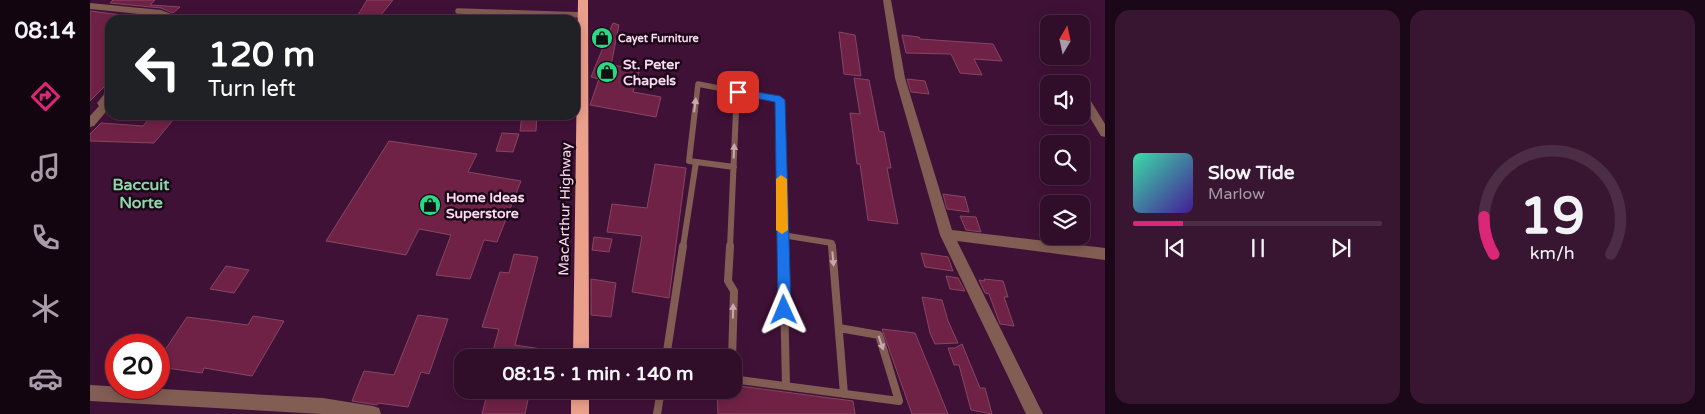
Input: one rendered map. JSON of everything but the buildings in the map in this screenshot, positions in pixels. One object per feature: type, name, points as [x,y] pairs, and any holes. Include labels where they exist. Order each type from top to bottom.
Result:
[{"type":"highway","name":"MacArthur Highway","points":[[581,349],[584,96],[583,0]]},
{"type":"highway","points":[[580,399],[580,414]]},
{"type":"street","points":[[887,0],[900,78],[947,235],[1034,414]]},
{"type":"street","points":[[90,6],[165,15]]},
{"type":"street","points":[[90,101],[102,103],[105,100]]},
{"type":"street","points":[[90,123],[105,106]]},
{"type":"street","points":[[1090,108],[1105,133]]},
{"type":"street","points":[[947,235],[1105,254]]},
{"type":"street","points":[[90,393],[323,406],[373,414]]},
{"type":"lane","points":[[458,11],[583,15]]},
{"type":"lane","points":[[734,167],[689,161],[698,84],[780,100],[786,386]]},
{"type":"lane","points":[[732,349],[734,290],[728,281],[738,92]]},
{"type":"lane","points":[[667,349],[696,162]]},
{"type":"lane","points":[[782,235],[832,243],[844,394]]},
{"type":"lane","points":[[742,380],[899,401],[879,335],[839,328]]},
{"type":"lane","points":[[657,414],[659,399]]},
{"type":"slow traffic","points":[[781,179],[782,230]]},
{"type":"place","name":"Cayet Furniture","points":[[602,38]]},
{"type":"place","name":"St. Peter Chapels","points":[[607,72]]},
{"type":"place","name":"Home Ideas Superstore","points":[[430,205]]},
{"type":"district","name":"Baccuit Norte","points":[[141,194]]},
{"type":"route","points":[[738,92],[780,100],[784,310]]}]
